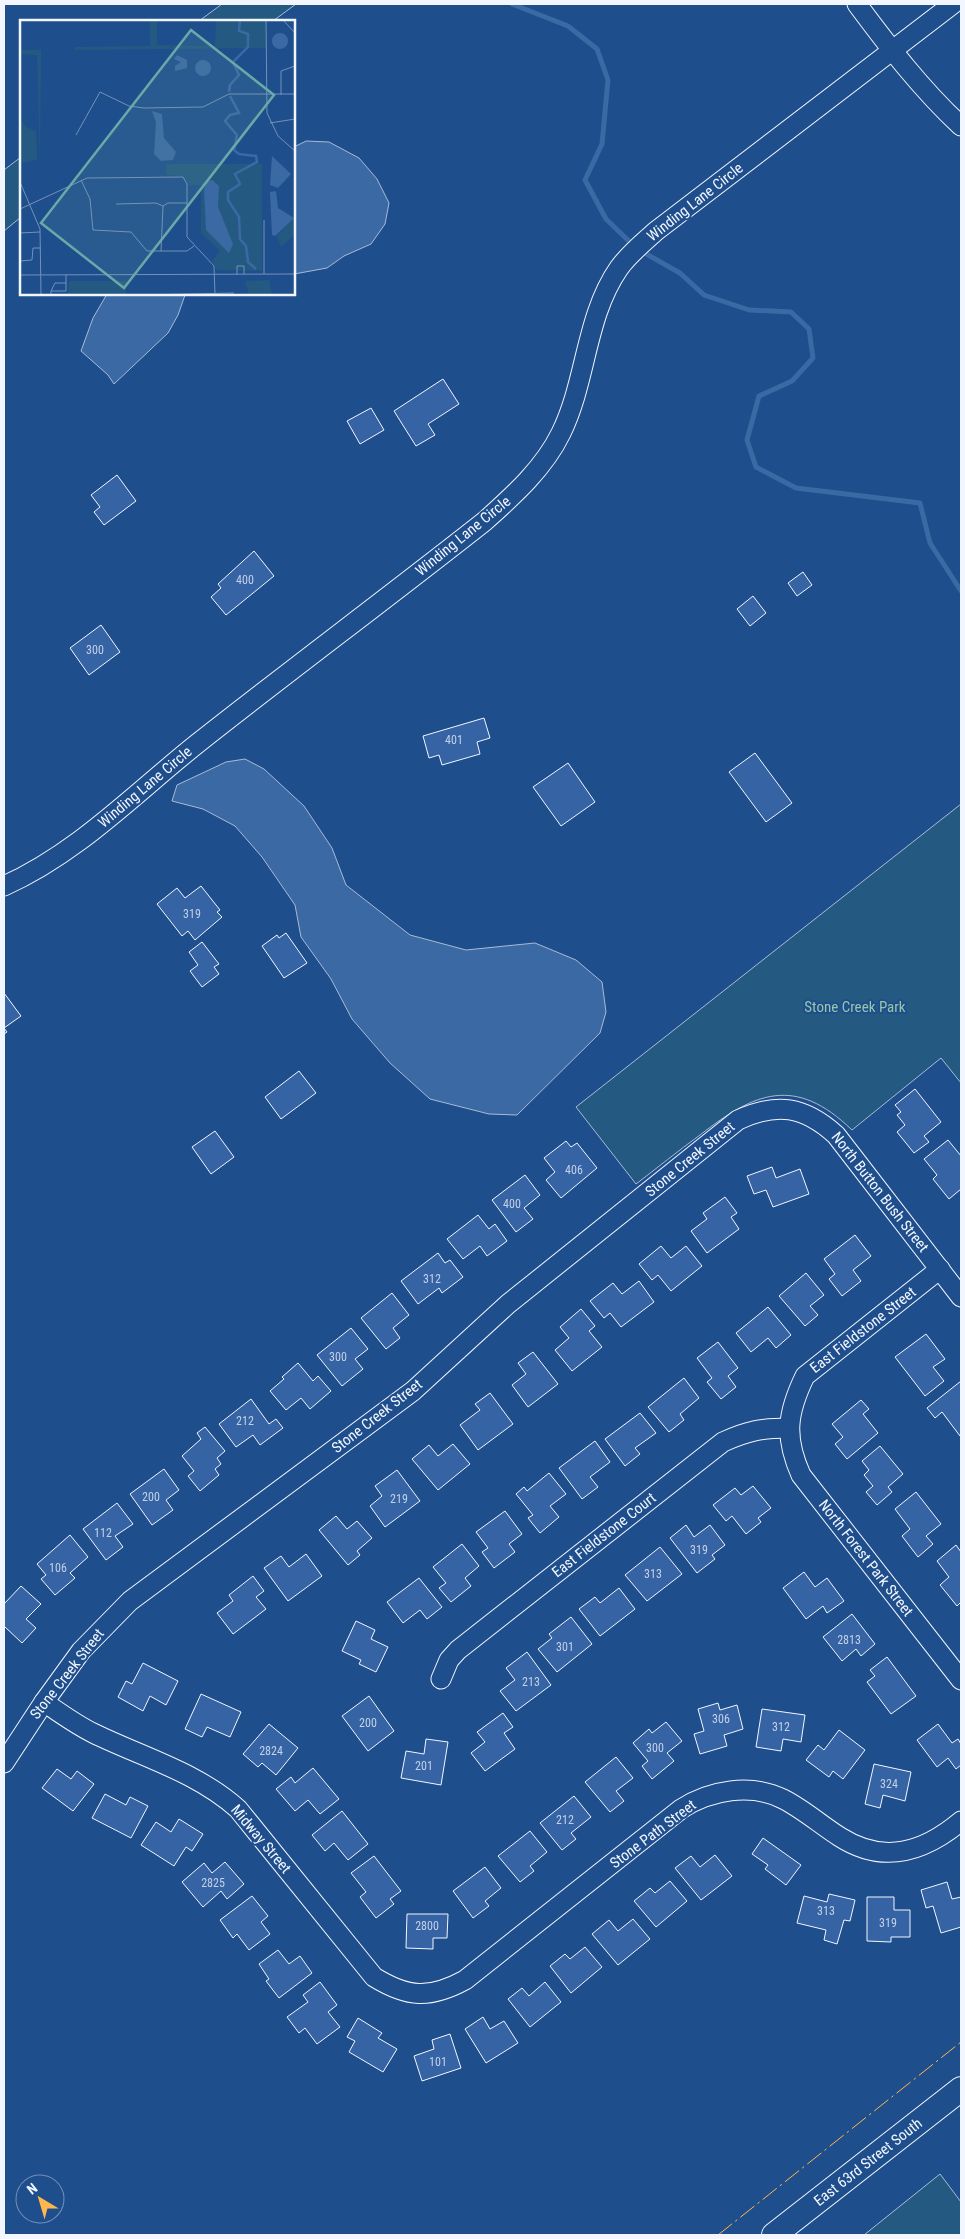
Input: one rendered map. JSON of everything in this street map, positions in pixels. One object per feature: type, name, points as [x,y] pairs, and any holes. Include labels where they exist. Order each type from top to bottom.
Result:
[{"type":"main road","name":"East 63rd Street South","points":[[774,2235],[961,2089]]},
{"type":"street","points":[[857,4],[893,52],[941,108],[961,126]]},
{"type":"street","name":"Winding Lane Circle","points":[[4,886],[44,866],[98,827],[197,744],[485,521],[512,496],[544,461],[561,434],[578,390],[588,340],[598,311],[619,268],[656,231],[893,52],[953,4]]},
{"type":"street","name":"North Button Bush Street","points":[[783,1108],[801,1111],[836,1135],[961,1297]]},
{"type":"street","name":"Stone Creek Street","points":[[4,1763],[44,1702],[81,1652],[130,1602],[413,1391],[508,1304],[738,1120],[769,1109],[783,1108]]},
{"type":"street","name":"East Fieldstone Street","points":[[788,1428],[793,1403],[805,1376],[940,1269]]},
{"type":"street","name":"East Fieldstone Court","points":[[441,1678],[449,1660],[458,1650],[723,1442],[742,1433],[762,1428],[788,1428]]},
{"type":"street","name":"North Forest Park Street","points":[[788,1428],[793,1457],[801,1475],[961,1680]]},
{"type":"street","name":"Midway Street","points":[[44,1702],[91,1732],[195,1778],[220,1793],[238,1809],[374,1977],[390,1987],[421,1995]]},
{"type":"street","name":"Stone Path Street","points":[[421,1995],[444,1990],[465,1980],[681,1809],[706,1796],[732,1790],[755,1791],[782,1798],[842,1838],[860,1847],[884,1852],[912,1850],[929,1844],[961,1821]]},
{"type":"green space","points":[[222,4],[296,4],[274,20],[200,20]]},
{"type":"green space","points":[[20,158],[20,218],[4,231],[4,170]]},
{"type":"green space","name":"Stone Creek Park","points":[[961,804],[961,1083],[941,1058],[852,1130],[831,1113],[812,1102],[793,1096],[775,1096],[757,1100],[739,1108],[720,1120],[636,1184],[576,1107]]},
{"type":"green space","points":[[940,2174],[961,2202],[961,2235],[864,2235]]},
{"type":"shaded area","points":[[306,141],[329,142],[359,158],[377,179],[389,203],[385,224],[371,244],[344,256],[327,268],[295,274],[295,146]]},
{"type":"shaded area","points":[[106,295],[185,295],[178,315],[168,333],[114,384],[108,375],[81,351],[93,318]]},
{"type":"shaded area","points":[[245,759],[264,769],[304,806],[332,848],[346,885],[410,935],[466,950],[535,943],[576,960],[602,982],[606,1012],[600,1033],[517,1115],[489,1114],[430,1099],[390,1063],[352,1019],[331,979],[301,937],[295,905],[262,857],[235,826],[203,809],[172,801],[177,785],[226,762]]},
{"type":"building","points":[[443,379],[459,404],[428,424],[435,435],[416,446],[394,411]]},
{"type":"building","points":[[371,408],[384,430],[360,444],[347,421]]},
{"type":"building","points":[[117,475],[136,501],[104,525],[94,512],[100,507],[91,495]]},
{"type":"building","points":[[254,551],[274,576],[226,615],[211,597],[221,588],[218,584]]},
{"type":"building","points":[[803,572],[812,585],[797,596],[788,583]]},
{"type":"building","points":[[753,596],[766,613],[750,626],[737,609]]},
{"type":"building","points":[[101,625],[120,652],[89,675],[70,648]]},
{"type":"building","points":[[484,718],[490,738],[477,742],[480,754],[442,765],[439,755],[429,758],[423,736]]},
{"type":"building","points":[[755,753],[792,803],[766,822],[729,772]]},
{"type":"building","points":[[568,763],[595,802],[561,826],[533,787]]},
{"type":"building","points":[[201,886],[220,910],[217,912],[222,917],[195,940],[188,931],[182,936],[157,904],[177,888],[185,898]]},
{"type":"building","points":[[286,933],[307,963],[284,978],[262,946],[277,935],[279,938]]},
{"type":"building","points":[[202,942],[219,964],[214,967],[219,974],[202,987],[190,971],[198,965],[189,952]]},
{"type":"building","points":[[4,993],[21,1016],[4,1028]]},
{"type":"building","points":[[299,1071],[316,1093],[281,1119],[265,1097]]},
{"type":"building","points":[[915,1089],[941,1122],[924,1136],[929,1142],[914,1153],[897,1132],[905,1125],[897,1115],[901,1112],[895,1105]]},
{"type":"building","points":[[215,1131],[234,1157],[211,1174],[192,1147]]},
{"type":"building","points":[[948,1140],[961,1156],[961,1189],[949,1199],[933,1179],[937,1175],[924,1159]]},
{"type":"building","points":[[566,1141],[571,1147],[577,1143],[597,1168],[561,1198],[546,1180],[555,1172],[544,1158]]},
{"type":"building","points":[[772,1167],[776,1178],[800,1169],[809,1194],[773,1207],[766,1190],[754,1194],[747,1176]]},
{"type":"building","points":[[525,1175],[540,1195],[524,1208],[533,1219],[516,1232],[492,1200]]},
{"type":"building","points":[[725,1197],[737,1213],[731,1217],[739,1229],[707,1253],[691,1231],[707,1219],[703,1213]]},
{"type":"building","points":[[478,1215],[489,1229],[495,1224],[507,1241],[487,1256],[480,1246],[463,1259],[447,1239]]},
{"type":"building","points":[[855,1235],[871,1256],[853,1270],[861,1281],[842,1296],[829,1279],[835,1274],[824,1259]]},
{"type":"building","points":[[661,1246],[671,1258],[686,1246],[702,1266],[671,1291],[658,1275],[652,1280],[639,1264]]},
{"type":"building","points":[[438,1253],[445,1263],[450,1260],[463,1277],[442,1293],[439,1288],[418,1304],[401,1281]]},
{"type":"building","points":[[806,1273],[824,1295],[810,1306],[818,1315],[805,1326],[779,1296]]},
{"type":"building","points":[[639,1281],[654,1302],[621,1327],[610,1313],[604,1318],[590,1301],[613,1283],[622,1294]]},
{"type":"building","points":[[392,1293],[409,1315],[393,1328],[400,1338],[386,1349],[361,1318]]},
{"type":"building","points":[[768,1307],[791,1335],[776,1348],[768,1338],[751,1352],[736,1333]]},
{"type":"building","points":[[581,1309],[595,1326],[589,1331],[602,1347],[572,1371],[555,1350],[569,1338],[560,1327]]},
{"type":"building","points":[[351,1328],[368,1349],[355,1359],[363,1369],[342,1386],[317,1355]]},
{"type":"building","points":[[926,1334],[945,1359],[933,1367],[944,1381],[925,1396],[895,1357]]},
{"type":"building","points":[[718,1342],[738,1368],[728,1376],[736,1387],[721,1399],[707,1382],[712,1378],[697,1358]]},
{"type":"building","points":[[533,1352],[558,1384],[528,1407],[512,1385],[526,1374],[518,1363]]},
{"type":"building","points":[[298,1363],[313,1381],[318,1376],[331,1391],[310,1409],[301,1398],[286,1410],[270,1391]]},
{"type":"building","points":[[684,1378],[699,1398],[680,1414],[684,1420],[669,1432],[648,1407]]},
{"type":"building","points":[[961,1381],[960,1436],[942,1412],[935,1418],[927,1408]]},
{"type":"building","points":[[490,1393],[513,1424],[478,1450],[460,1425],[480,1410],[475,1404]]},
{"type":"building","points":[[251,1399],[269,1424],[276,1419],[283,1428],[260,1445],[253,1435],[236,1447],[219,1424]]},
{"type":"building","points":[[861,1400],[869,1409],[863,1414],[878,1433],[847,1459],[835,1444],[843,1437],[832,1424]]},
{"type":"building","points":[[640,1413],[656,1433],[635,1448],[640,1454],[625,1466],[605,1439]]},
{"type":"building","points":[[205,1427],[225,1451],[217,1458],[221,1464],[215,1469],[219,1475],[200,1491],[188,1476],[194,1471],[182,1456],[201,1439],[197,1433]]},
{"type":"building","points":[[595,1441],[610,1462],[590,1477],[598,1487],[582,1499],[559,1468]]},
{"type":"building","points":[[453,1444],[470,1464],[438,1490],[412,1459],[429,1445],[438,1456]]},
{"type":"building","points":[[880,1446],[903,1474],[888,1487],[892,1492],[877,1505],[866,1492],[873,1486],[864,1475],[869,1470],[862,1461]]},
{"type":"building","points":[[164,1469],[179,1490],[166,1500],[173,1510],[152,1525],[130,1494]]},
{"type":"building","points":[[397,1470],[420,1501],[385,1527],[370,1506],[382,1496],[375,1486]]},
{"type":"building","points":[[549,1473],[566,1494],[550,1506],[559,1517],[540,1533],[528,1518],[533,1515],[516,1494],[524,1487],[527,1491]]},
{"type":"building","points":[[753,1486],[771,1508],[758,1518],[761,1522],[746,1534],[732,1516],[726,1521],[713,1505],[735,1488],[741,1495]]},
{"type":"building","points":[[916,1492],[941,1524],[926,1536],[933,1544],[918,1557],[902,1536],[910,1529],[895,1509]]},
{"type":"building","points":[[117,1503],[133,1524],[115,1536],[123,1547],[106,1560],[83,1529]]},
{"type":"building","points":[[505,1511],[522,1534],[509,1544],[515,1552],[494,1568],[482,1552],[488,1548],[476,1532]]},
{"type":"building","points":[[336,1516],[347,1529],[357,1521],[372,1538],[357,1551],[360,1555],[348,1565],[319,1530]]},
{"type":"building","points":[[686,1525],[694,1537],[710,1525],[725,1545],[712,1555],[715,1559],[697,1573],[670,1538]]},
{"type":"building","points":[[70,1535],[88,1557],[70,1573],[75,1578],[55,1595],[41,1579],[46,1575],[37,1564]]},
{"type":"building","points":[[462,1544],[479,1566],[465,1578],[471,1586],[451,1602],[439,1588],[446,1583],[433,1567]]},
{"type":"building","points":[[956,1545],[961,1552],[961,1602],[957,1606],[940,1585],[949,1577],[937,1561]]},
{"type":"building","points":[[660,1547],[682,1574],[647,1601],[625,1575]]},
{"type":"building","points":[[306,1554],[322,1576],[288,1601],[264,1568],[281,1556],[289,1567]]},
{"type":"building","points":[[804,1572],[815,1587],[827,1578],[844,1601],[827,1613],[823,1606],[806,1619],[783,1588]]},
{"type":"building","points":[[253,1576],[264,1591],[256,1597],[266,1609],[233,1634],[217,1613],[233,1601],[229,1595]]},
{"type":"building","points":[[419,1578],[442,1607],[427,1619],[420,1610],[403,1623],[387,1602]]},
{"type":"building","points":[[21,1586],[41,1604],[26,1619],[36,1628],[22,1643],[4,1626],[4,1604]]},
{"type":"building","points":[[619,1588],[635,1609],[600,1636],[579,1609],[595,1597],[600,1603]]},
{"type":"building","points":[[852,1614],[875,1644],[861,1656],[856,1649],[842,1661],[823,1637]]},
{"type":"building","points":[[571,1617],[592,1644],[557,1672],[538,1649],[552,1638],[549,1634]]},
{"type":"building","points":[[356,1621],[375,1630],[371,1639],[388,1647],[376,1672],[359,1664],[361,1660],[342,1651]]},
{"type":"building","points":[[527,1652],[551,1685],[516,1711],[500,1691],[515,1680],[506,1668]]},
{"type":"building","points":[[887,1657],[916,1696],[891,1714],[867,1682],[875,1676],[870,1670]]},
{"type":"building","points":[[143,1663],[178,1681],[166,1705],[150,1696],[143,1711],[118,1697],[126,1681],[132,1684]]},
{"type":"building","points":[[201,1694],[241,1712],[230,1737],[207,1727],[202,1737],[185,1729]]},
{"type":"building","points":[[369,1696],[394,1731],[368,1751],[342,1716]]},
{"type":"building","points":[[718,1703],[720,1710],[737,1705],[743,1729],[724,1735],[727,1746],[700,1754],[694,1734],[704,1731],[698,1709]]},
{"type":"building","points":[[762,1709],[805,1715],[801,1742],[783,1739],[781,1751],[756,1747]]},
{"type":"building","points":[[503,1713],[513,1727],[504,1733],[515,1749],[485,1771],[471,1753],[485,1742],[477,1732]]},
{"type":"building","points":[[666,1722],[682,1741],[667,1753],[674,1761],[652,1779],[642,1766],[648,1761],[633,1743],[649,1729],[652,1733]]},
{"type":"building","points":[[269,1724],[298,1748],[276,1775],[262,1763],[258,1767],[243,1754]]},
{"type":"building","points":[[938,1724],[952,1743],[958,1739],[961,1744],[961,1765],[956,1769],[948,1758],[937,1767],[917,1740]]},
{"type":"building","points":[[839,1730],[865,1750],[843,1779],[833,1771],[829,1777],[806,1760],[818,1745],[824,1750]]},
{"type":"building","points":[[426,1739],[448,1742],[441,1785],[401,1778],[406,1751],[424,1754]]},
{"type":"building","points":[[616,1757],[633,1778],[616,1791],[624,1801],[610,1812],[585,1782]]},
{"type":"building","points":[[874,1764],[911,1772],[905,1801],[883,1795],[880,1808],[865,1804]]},
{"type":"building","points":[[313,1768],[339,1799],[320,1814],[308,1800],[295,1811],[276,1789],[291,1777],[295,1783]]},
{"type":"building","points":[[57,1769],[71,1779],[77,1771],[94,1784],[73,1811],[42,1788]]},
{"type":"building","points":[[105,1794],[126,1805],[130,1797],[148,1806],[131,1838],[92,1818]]},
{"type":"building","points":[[574,1796],[591,1817],[571,1833],[576,1839],[562,1850],[540,1823]]},
{"type":"building","points":[[342,1811],[368,1844],[348,1860],[334,1843],[325,1851],[312,1835]]},
{"type":"building","points":[[179,1819],[203,1834],[192,1851],[186,1847],[174,1866],[141,1845],[156,1822],[171,1832]]},
{"type":"building","points":[[530,1831],[547,1852],[530,1866],[534,1871],[520,1882],[498,1856]]},
{"type":"building","points":[[763,1838],[801,1865],[786,1885],[765,1869],[768,1865],[752,1854]]},
{"type":"building","points":[[715,1855],[732,1876],[701,1900],[675,1868],[691,1856],[700,1867]]},
{"type":"building","points":[[374,1856],[401,1891],[390,1899],[394,1904],[376,1918],[360,1897],[366,1892],[351,1873]]},
{"type":"building","points":[[225,1862],[244,1884],[227,1899],[221,1891],[203,1907],[182,1882],[204,1863],[212,1873]]},
{"type":"building","points":[[485,1867],[501,1888],[485,1901],[489,1906],[473,1918],[453,1891]]},
{"type":"building","points":[[670,1881],[687,1901],[656,1927],[634,1901],[650,1888],[655,1893]]},
{"type":"building","points":[[947,1882],[952,1899],[961,1897],[961,1927],[941,1933],[933,1906],[926,1908],[921,1890]]},
{"type":"building","points":[[829,1894],[855,1900],[850,1921],[844,1920],[837,1944],[824,1940],[826,1930],[797,1923],[804,1896],[827,1902]]},
{"type":"building","points":[[252,1896],[268,1916],[261,1922],[270,1934],[249,1950],[237,1934],[233,1938],[220,1920]]},
{"type":"building","points":[[867,1897],[894,1897],[894,1910],[910,1910],[910,1937],[891,1937],[891,1942],[867,1941]]},
{"type":"building","points":[[407,1914],[448,1914],[447,1938],[433,1938],[433,1949],[406,1948]]},
{"type":"building","points":[[633,1919],[650,1939],[618,1965],[592,1934],[609,1920],[618,1931]]},
{"type":"building","points":[[585,1947],[602,1967],[571,1993],[550,1966],[565,1954],[570,1959]]},
{"type":"building","points":[[278,1950],[289,1964],[300,1956],[312,1973],[279,1998],[266,1981],[269,1979],[259,1964]]},
{"type":"building","points":[[320,1982],[337,2005],[328,2012],[340,2027],[317,2044],[305,2028],[299,2033],[287,2017],[308,2002],[303,1995]]},
{"type":"building","points":[[545,1982],[561,2002],[530,2027],[508,1999],[522,1988],[529,1996]]},
{"type":"building","points":[[483,2017],[490,2029],[504,2021],[518,2043],[486,2063],[465,2029]]},
{"type":"building","points":[[358,2018],[382,2033],[378,2038],[397,2049],[383,2072],[349,2052],[355,2041],[347,2037]]},
{"type":"building","points":[[450,2034],[461,2068],[422,2081],[414,2056],[434,2049],[432,2040]]},
{"type":"waterway","points":[[512,4],[568,26],[597,49],[608,80],[602,144],[585,180],[606,219],[634,246]]},
{"type":"waterway","points":[[641,251],[680,273],[704,295],[749,310],[791,312],[809,329],[813,358],[792,381],[759,396],[747,440],[756,467],[796,488],[920,503],[930,543],[961,591]]},
{"type":"power","points":[[718,2235],[961,2042]]}]
